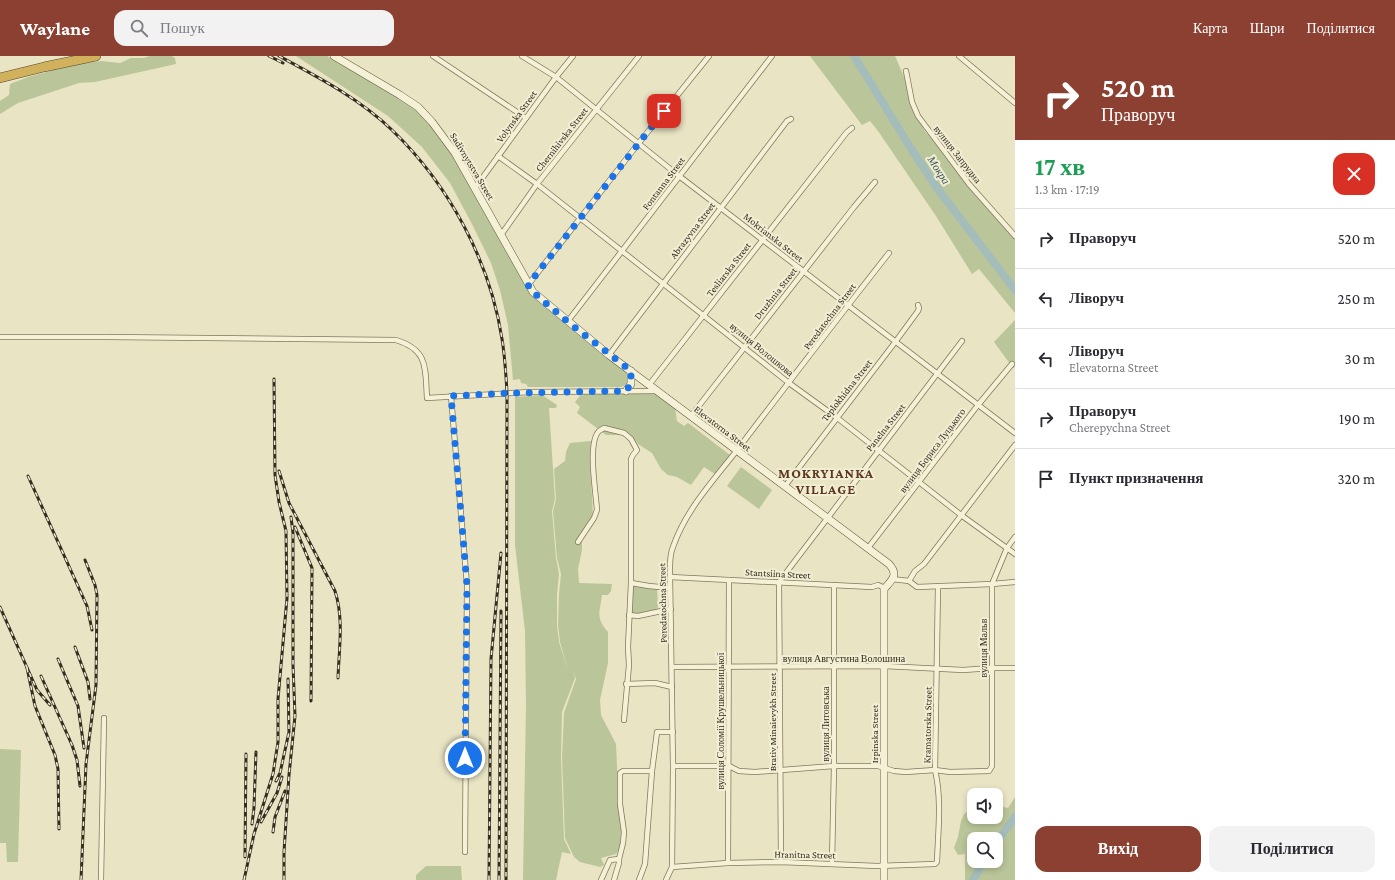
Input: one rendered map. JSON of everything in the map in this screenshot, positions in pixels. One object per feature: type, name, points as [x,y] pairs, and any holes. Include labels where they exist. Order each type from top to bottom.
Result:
[{"type":"highway","points":[[0,78],[96,56]]},
{"type":"street","points":[[432,56],[526,118]]},
{"type":"street","name":"Mokrianska Street","points":[[522,56],[556,77],[679,176],[1015,433]]},
{"type":"street","name":"Volynska Street","points":[[475,188],[573,56]]},
{"type":"street","name":"Chernihivska Street","points":[[501,235],[537,184],[639,56]]},
{"type":"street","points":[[528,285],[709,56]]},
{"type":"street","name":"Fontanna Street","points":[[568,322],[772,56]]},
{"type":"street","points":[[959,56],[1015,103]]},
{"type":"street","name":"Sadivnytstva Street","points":[[338,57],[400,95],[418,108],[444,136],[475,188],[528,285]]},
{"type":"street","name":"вулиця Запрудна","points":[[906,72],[912,102],[918,116],[969,184],[1015,236]]},
{"type":"street","name":"Abrazyvna Street","points":[[609,354],[787,120],[792,118]]},
{"type":"street","name":"Tesliarska Street","points":[[650,385],[847,132],[852,128]]},
{"type":"street","name":"вулиця Волошкова","points":[[498,156],[537,184],[789,383],[920,482],[961,515],[1015,554]]},
{"type":"street","name":"Druzhnia Street","points":[[691,416],[803,271],[875,182]]},
{"type":"street","name":"Peredatochna Street","points":[[666,880],[672,867],[674,766],[670,588],[670,558],[672,548],[700,497],[889,253]]},
{"type":"street","name":"Elevatorna Street","points":[[528,285],[533,292],[568,322],[609,354],[889,564],[893,569],[894,574],[892,579]]},
{"type":"street","name":"Teplokhidna Street","points":[[785,486],[896,341],[918,311],[918,305]]},
{"type":"street","points":[[0,338],[108,337],[396,340],[405,343],[419,352],[424,362],[427,398],[511,393],[658,391]]},
{"type":"street","name":"Panelna Street","points":[[779,582],[962,341]]},
{"type":"street","name":"вулиця Бориса Луцького","points":[[868,548],[978,405],[1012,364]]},
{"type":"street","points":[[626,391],[631,384],[631,371]]},
{"type":"street","points":[[451,396],[467,585],[465,852]]},
{"type":"street","points":[[578,542],[594,518],[597,510],[592,458],[596,437],[599,431],[604,428],[624,433],[631,438],[637,450],[631,458],[629,665],[626,684],[624,720]]},
{"type":"street","points":[[908,581],[915,571],[924,564],[1015,445]]},
{"type":"street","name":"вулиця Мальв","points":[[935,770],[950,772],[987,772],[992,766],[992,584],[1007,548],[1015,537]]},
{"type":"street","name":"Stantsiina Street","points":[[670,577],[872,587],[878,585],[885,588]]},
{"type":"street","points":[[885,588],[892,579],[908,581],[917,587],[1015,582]]},
{"type":"street","name":"вулиця Соломії Крушельницької","points":[[728,863],[729,580]]},
{"type":"street","name":"Brativ Minaievykh Street","points":[[779,582],[781,667],[781,862]]},
{"type":"street","points":[[630,583],[670,588]]},
{"type":"street","name":"вулиця Литовська","points":[[832,863],[834,766],[834,585]]},
{"type":"street","name":"Kramatorska Street","points":[[937,862],[939,821],[938,782],[935,770],[938,587]]},
{"type":"street","name":"Irpinska Street","points":[[884,880],[885,588]]},
{"type":"street","points":[[629,615],[638,616],[671,609]]},
{"type":"street","name":"вулиця Августина Волошина","points":[[672,668],[884,666],[964,670],[1015,668]]},
{"type":"street","points":[[626,684],[655,683],[672,687]]},
{"type":"street","points":[[101,880],[104,718]]},
{"type":"street","points":[[639,880],[645,864],[652,771],[657,732],[673,732]]},
{"type":"street","points":[[674,766],[729,766],[739,771],[747,772],[834,766],[884,767],[894,771],[906,772],[935,770]]},
{"type":"street","points":[[614,880],[619,863],[618,858],[623,843],[624,832],[620,804],[620,773],[623,771],[652,771]]},
{"type":"street","points":[[601,880],[610,860],[618,858]]},
{"type":"street","name":"Hranitna Street","points":[[672,867],[728,863],[832,863],[877,866],[933,865],[937,862]]},
{"type":"green space","points":[[150,56],[172,56],[175,58],[176,64],[95,82],[79,83],[18,103],[0,114],[0,101],[9,95],[10,84],[28,77],[76,64],[101,61],[120,63],[131,58],[144,58]]},
{"type":"green space","points":[[296,56],[327,56],[385,89],[414,108],[431,124],[456,158],[522,279],[573,329],[599,352],[627,372],[628,384],[621,387],[528,387],[526,384],[521,383],[520,379],[513,380],[508,325],[500,290],[491,263],[450,183],[422,147],[388,116]]},
{"type":"green space","points":[[810,56],[895,56],[909,88],[915,111],[924,130],[947,157],[974,194],[1015,238],[1015,313],[979,269],[972,274],[936,216],[878,131],[870,121],[862,125]]},
{"type":"green space","points":[[1015,320],[1015,367],[1013,368],[994,342]]},
{"type":"green space","points":[[586,393],[656,393],[675,408],[677,421],[684,426],[688,423],[730,455],[715,474],[704,467],[691,485],[677,477],[668,475],[661,469],[652,453],[638,444],[626,432],[618,435],[606,435],[577,413],[580,407],[575,402],[580,396]]},
{"type":"green space","points":[[542,395],[557,405],[556,408],[549,408],[555,499],[552,511],[556,558],[559,574],[557,594],[557,625],[559,642],[568,670],[560,642],[558,625],[561,574],[557,558],[553,511],[556,499],[554,469],[565,461],[566,452],[570,443],[591,441],[590,462],[593,515],[592,526],[587,530],[582,538],[582,550],[578,569],[579,583],[612,584],[611,591],[608,595],[602,595],[599,615],[601,623],[608,632],[608,663],[600,700],[601,715],[616,744],[621,830],[620,848],[616,854],[601,858],[604,865],[600,867],[580,862],[574,857],[565,838],[562,758],[564,713],[576,679],[574,672],[575,678],[562,712],[561,758],[564,839],[571,854],[562,852],[556,880],[523,880],[526,705],[525,631],[515,545],[515,397]]},
{"type":"green space","points":[[741,467],[772,490],[759,509],[727,486]]},
{"type":"green space","points":[[633,585],[657,588],[658,610],[636,614],[631,613]]},
{"type":"green space","points":[[0,749],[21,750],[18,862],[7,862],[6,843],[0,843]]},
{"type":"green space","points":[[1015,797],[1015,880],[965,880],[965,854],[958,855],[954,848],[964,814],[967,812],[967,824],[1003,824],[1003,807],[1008,808]]},
{"type":"green space","points":[[426,866],[461,866],[462,880],[416,880],[416,875]]},
{"type":"waterway","name":"Мокра","points":[[854,56],[937,188],[1015,290]]},
{"type":"waterway","name":"Мокра","points":[[1003,833],[1015,817]]},
{"type":"waterway","name":"Мокра","points":[[973,880],[980,868]]},
{"type":"railway","points":[[269,56],[283,63]]},
{"type":"railway","points":[[279,56],[338,89],[366,108],[392,130],[413,152],[432,175],[464,226],[488,281],[496,310],[503,346],[507,393],[506,880]]},
{"type":"railway","points":[[244,880],[254,834],[273,774],[278,742],[278,699],[287,598],[286,531],[279,502],[275,475],[274,379]]},
{"type":"railway","points":[[279,471],[289,503],[335,591],[338,602],[340,623],[338,678]]},
{"type":"railway","points":[[28,476],[87,606],[92,630]]},
{"type":"railway","points":[[284,880],[284,852],[289,775],[295,716],[293,665],[293,533],[291,517]]},
{"type":"railway","points":[[295,527],[312,568],[311,701]]},
{"type":"railway","points":[[489,880],[491,659],[501,553]]},
{"type":"railway","points":[[81,880],[86,764],[96,685],[97,595],[95,585],[85,560]]},
{"type":"railway","points":[[0,607],[37,690],[50,705]]},
{"type":"railway","points":[[499,880],[501,611]]},
{"type":"railway","points":[[75,647],[88,682],[90,699]]},
{"type":"railway","points":[[58,659],[78,706],[84,748]]},
{"type":"railway","points":[[27,668],[35,706],[55,755],[58,769],[59,829]]},
{"type":"railway","points":[[41,676],[72,745],[77,760],[80,786]]},
{"type":"railway","points":[[276,781],[280,773],[289,732],[288,679]]},
{"type":"railway","points":[[252,824],[256,752]]},
{"type":"railway","points":[[245,857],[246,754]]},
{"type":"railway","points":[[261,822],[277,793],[282,777]]},
{"type":"railway","points":[[273,832],[275,817],[285,791]]},
{"type":"district","name":"MOKRYIANKA VILLAGE","points":[[826,482]]},
{"type":"route","points":[[465,758],[467,585],[451,396],[511,393],[626,391],[631,384],[631,371],[568,322],[533,292],[528,285],[664,111]]}]
